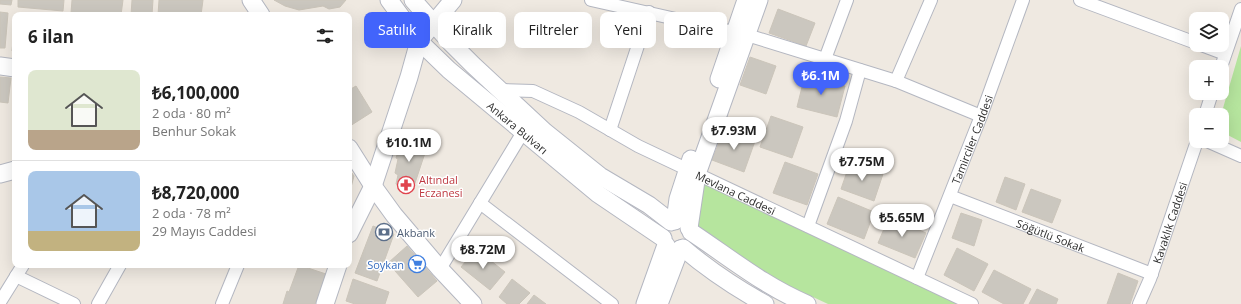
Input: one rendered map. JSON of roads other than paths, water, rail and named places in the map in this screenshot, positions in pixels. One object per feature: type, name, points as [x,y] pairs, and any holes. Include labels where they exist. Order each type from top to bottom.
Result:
[{"type":"main road","points":[[251,0],[259,12]]},
{"type":"main road","name":"Ankara Bulvarı","points":[[389,0],[398,12]]},
{"type":"main road","name":"Ankara Bulvarı","points":[[414,0],[451,43],[499,90],[545,132],[600,176],[682,226],[746,270],[783,292],[807,304]]},
{"type":"main road","points":[[430,29],[453,0]]},
{"type":"main road","points":[[741,33],[746,0]]},
{"type":"main road","points":[[645,304],[673,245],[690,240],[682,226],[693,172],[741,33],[759,0]]},
{"type":"main road","points":[[352,228],[373,186],[417,48]]},
{"type":"main road","name":"Ankara Bulvarı","points":[[426,48],[449,70],[598,194],[742,292],[766,304]]},
{"type":"main road","points":[[0,66],[12,68]]},
{"type":"main road","points":[[352,153],[394,215],[473,304]]},
{"type":"main road","points":[[0,174],[12,171]]},
{"type":"main road","points":[[659,304],[673,245],[663,231],[665,227],[682,226]]},
{"type":"main road","points":[[325,304],[337,268]]},
{"type":"street","points":[[591,0],[649,12]]},
{"type":"street","points":[[825,59],[847,0]]},
{"type":"street","points":[[896,81],[931,0]]},
{"type":"street","name":"Tamirciler Caddesi","points":[[917,278],[981,116],[1023,0]]},
{"type":"street","points":[[1080,0],[1189,40]]},
{"type":"street","points":[[1223,60],[1241,9]]},
{"type":"street","points":[[656,14],[741,33],[896,81],[981,116]]},
{"type":"street","points":[[610,130],[637,48]]},
{"type":"street","points":[[1220,52],[1225,54]]},
{"type":"street","points":[[808,226],[846,121],[860,70]]},
{"type":"street","name":"Mevlana Caddesi","points":[[499,90],[533,91],[579,112],[638,146],[972,304]]},
{"type":"street","points":[[440,268],[523,132]]},
{"type":"street","name":"Kavaklık Caddesi","points":[[1139,304],[1152,274],[1195,148]]},
{"type":"street","points":[[1223,148],[1241,156]]},
{"type":"street","name":"Söğütlü Sokak","points":[[950,196],[1152,274]]},
{"type":"street","points":[[480,203],[612,304]]},
{"type":"street","points":[[0,302],[21,268]]},
{"type":"street","points":[[98,304],[118,268]]},
{"type":"street","points":[[222,304],[237,268]]},
{"type":"street","points":[[16,276],[74,304]]},
{"type":"place","name":"Altındal Eczanesi","points":[[406,185]]},
{"type":"place","name":"Akbank","points":[[384,232]]},
{"type":"place","name":"Soykan","points":[[417,264]]}]
